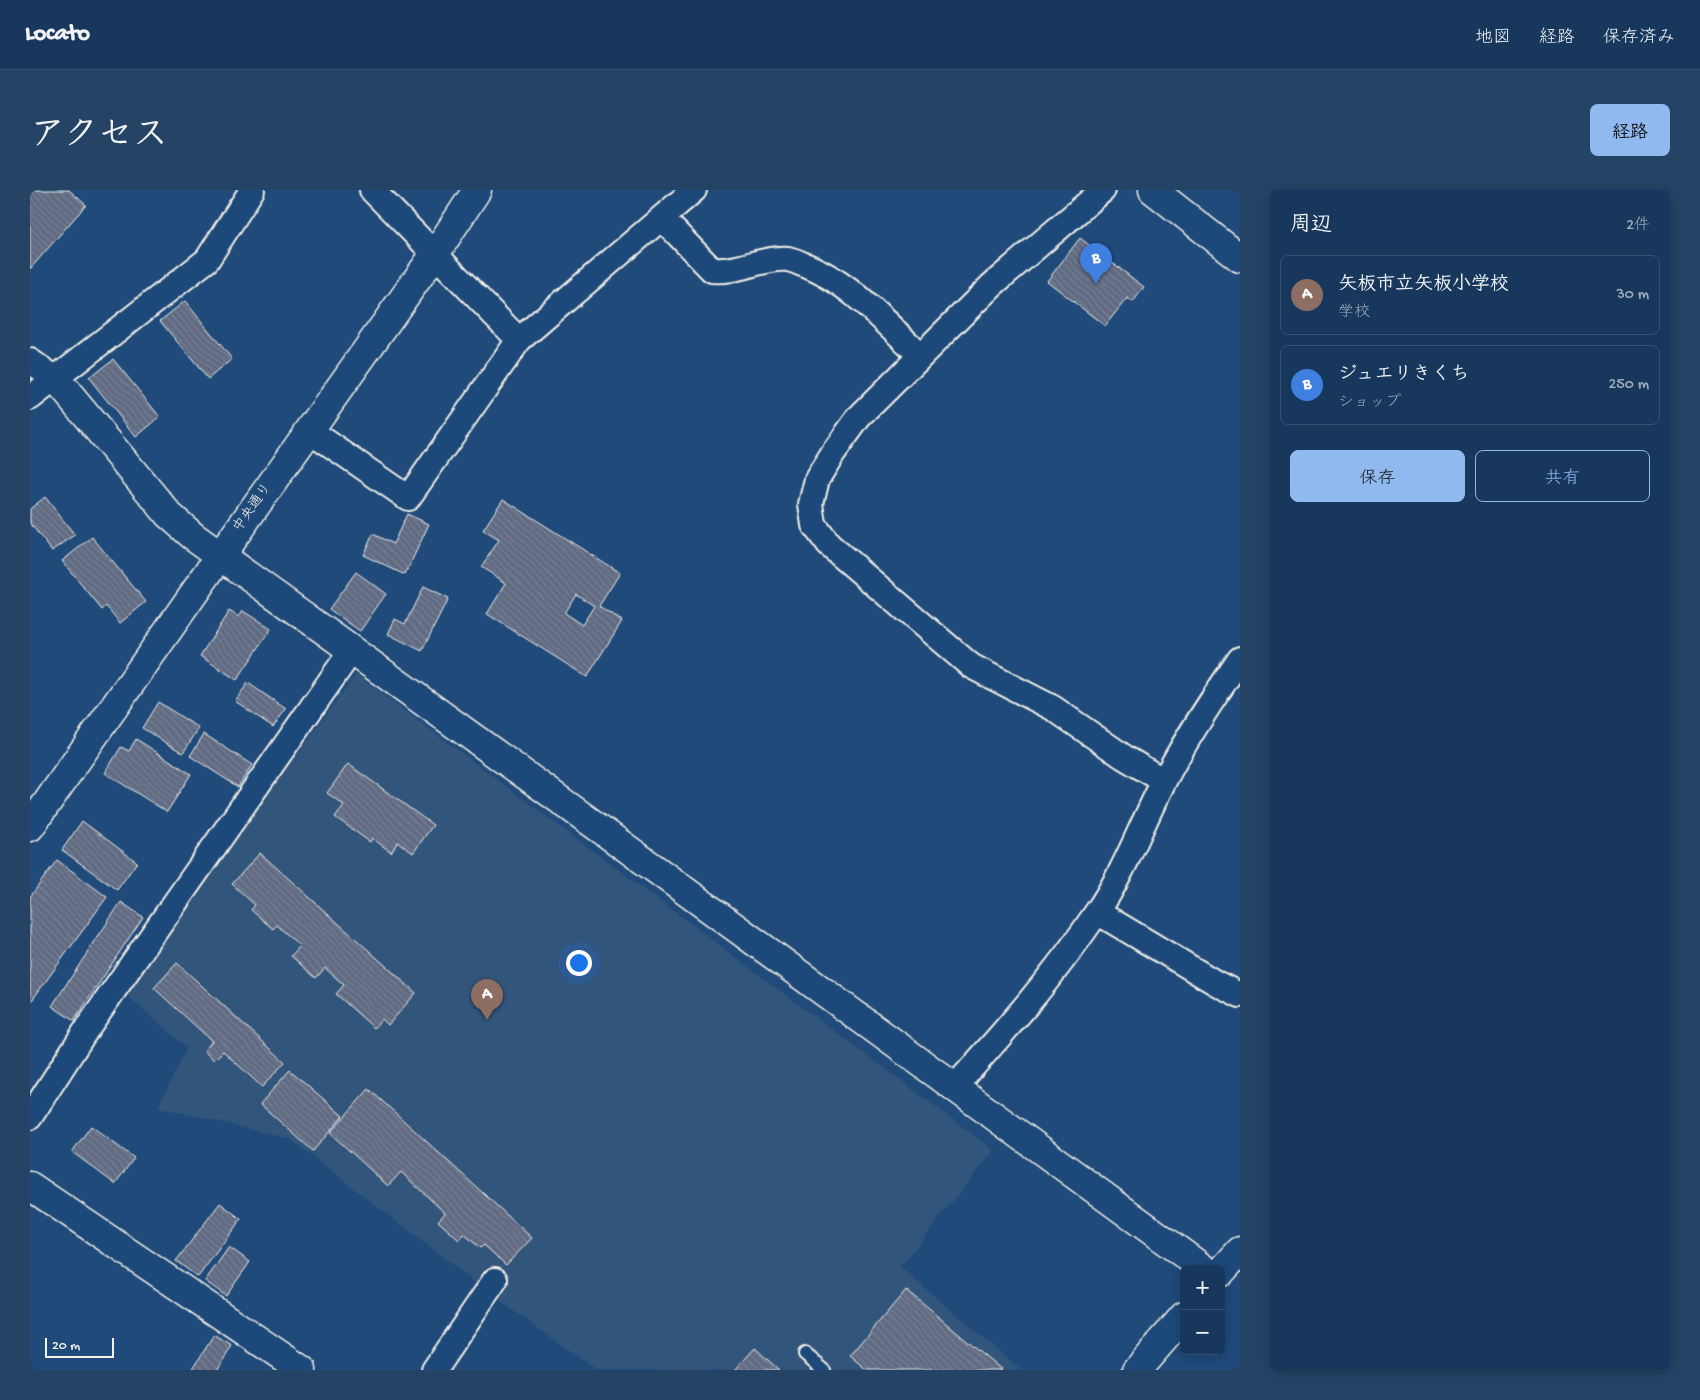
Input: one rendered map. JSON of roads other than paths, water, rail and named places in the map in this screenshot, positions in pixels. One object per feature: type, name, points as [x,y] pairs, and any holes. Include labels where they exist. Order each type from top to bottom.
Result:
[{"type":"street","points":[[372,190],[518,340]]},
{"type":"street","name":"中央通り","points":[[30,827],[435,254],[477,190]]},
{"type":"street","points":[[309,430],[408,498],[518,340],[694,190]]},
{"type":"street","points":[[1103,190],[992,285],[859,417],[832,453],[817,479],[811,504],[814,525],[829,545],[971,666],[1053,708],[1124,757],[1164,781]]},
{"type":"street","points":[[1153,190],[1240,258]]},
{"type":"street","points":[[30,398],[207,260],[245,193]]},
{"type":"street","points":[[662,218],[712,270],[722,271],[763,261],[788,259],[819,270],[840,283],[920,355]]},
{"type":"street","points":[[30,361],[55,378],[169,515],[193,536],[603,831],[1198,1265]]},
{"type":"street","points":[[30,1117],[88,1026],[352,650]]},
{"type":"street","points":[[954,1088],[1036,994],[1098,912],[1123,870],[1164,781],[1210,702],[1240,659]]},
{"type":"street","points":[[1098,912],[1216,983],[1240,995]]},
{"type":"street","points":[[30,1186],[302,1370]]},
{"type":"street","points":[[1225,1268],[1240,1251]]},
{"type":"street","points":[[434,1370],[495,1280]]},
{"type":"street","points":[[1137,1370],[1180,1321]]},
{"type":"lane","points":[[805,1354],[824,1370]]},
{"type":"place","name":"ジュエリきくち","points":[[1096,284]]},
{"type":"place","name":"矢板市立矢板小学校","points":[[487,1020]]}]
